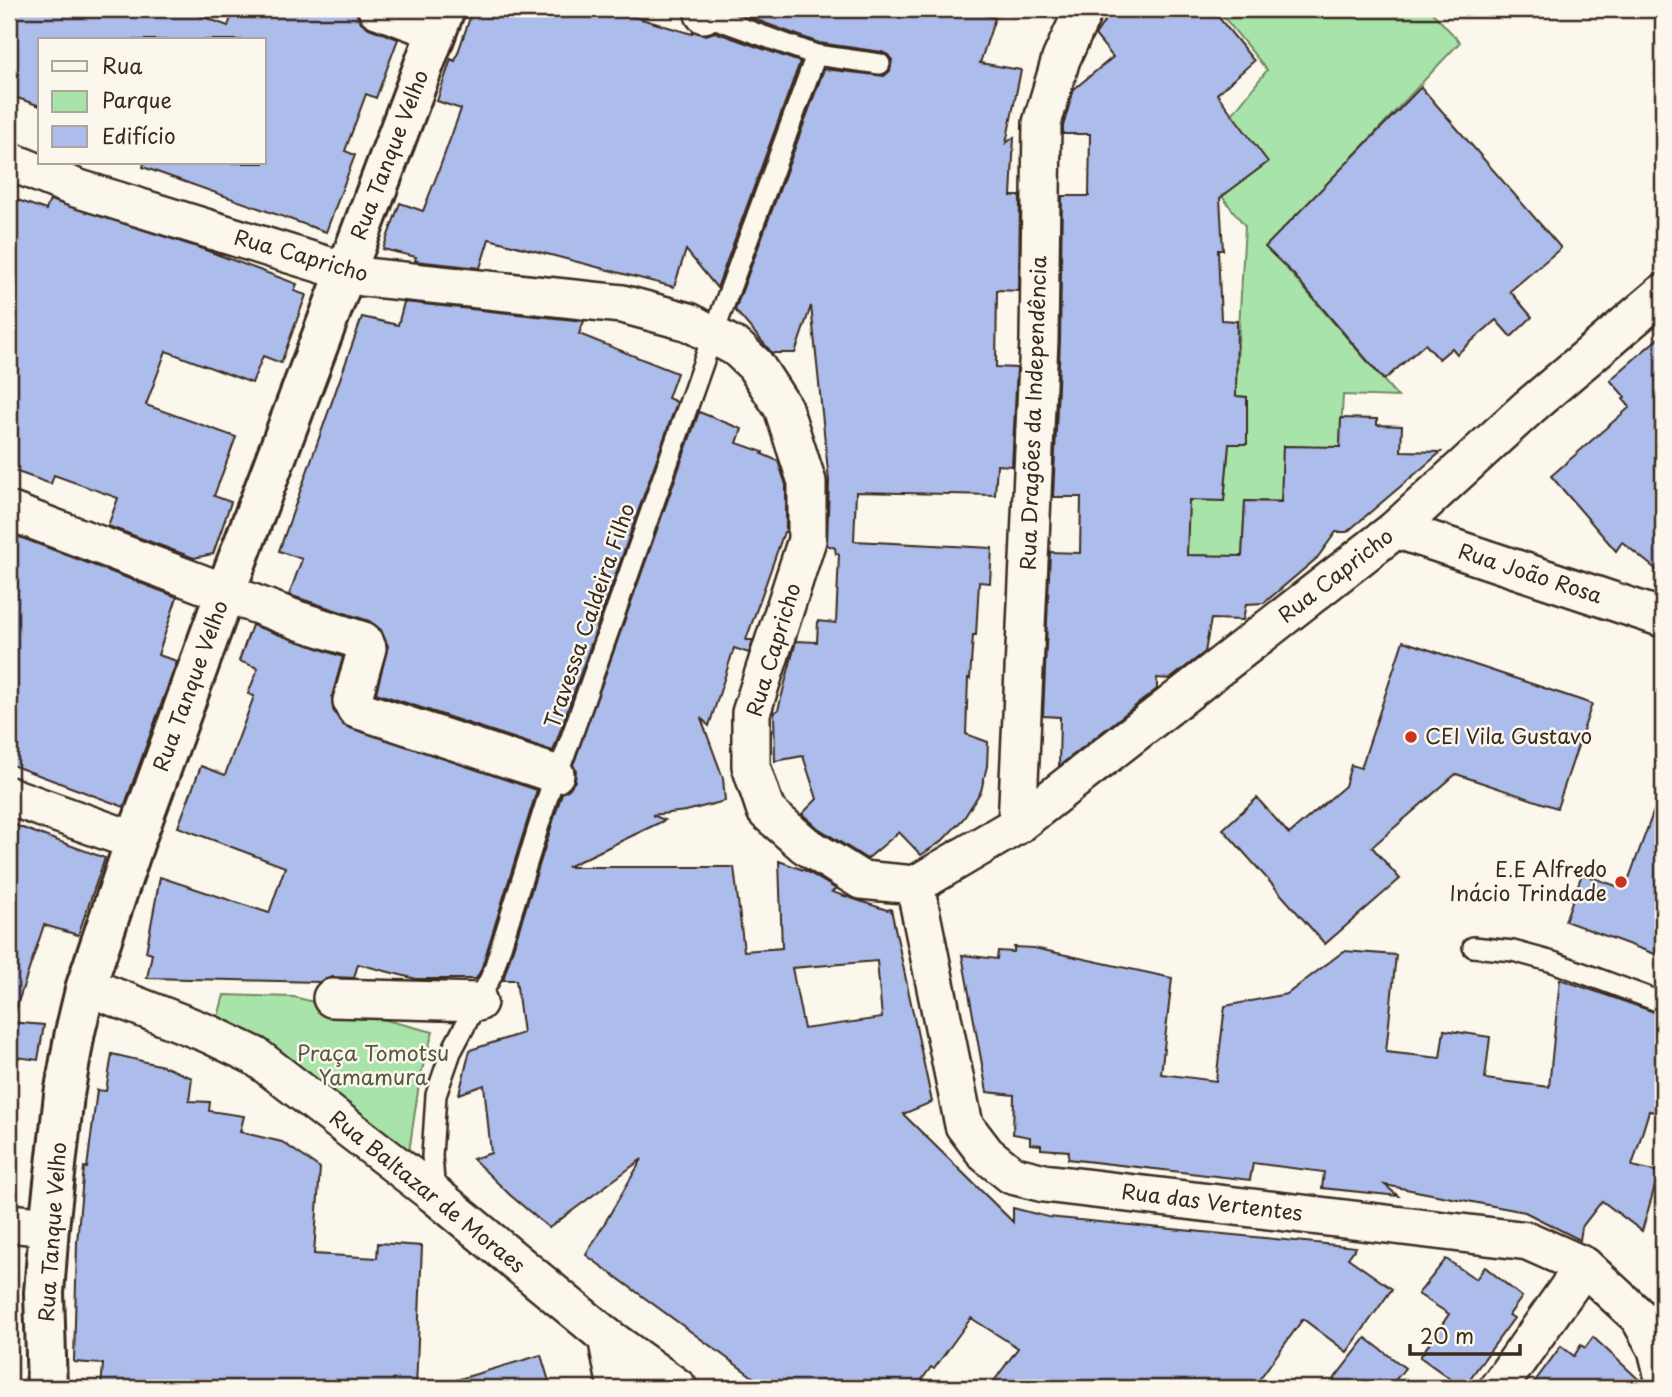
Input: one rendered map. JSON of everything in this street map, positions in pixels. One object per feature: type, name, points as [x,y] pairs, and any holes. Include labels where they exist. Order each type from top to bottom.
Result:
[{"type":"street","points":[[377,9],[441,20]]},
{"type":"street","name":"Rua Dragões da Independência","points":[[1017,825],[1039,340],[1042,123],[1060,59],[1084,9]]},
{"type":"street","name":"Rua Tanque Velho","points":[[47,1388],[44,1293],[50,1227],[64,1096],[86,986],[135,841],[225,593],[441,20]]},
{"type":"street","name":"Rua Capricho","points":[[9,161],[76,188],[345,271],[375,278],[622,304],[689,322],[737,348],[755,365],[783,408],[807,482],[807,540],[751,713],[751,766],[766,811],[805,845],[861,880],[915,885],[1017,825],[1396,529],[1529,407],[1663,293]]},
{"type":"street","points":[[9,511],[225,593],[363,641],[367,648],[352,701],[356,709],[555,774]]},
{"type":"street","name":"Rua João Rosa","points":[[1396,529],[1663,618]]},
{"type":"street","points":[[9,796],[135,841]]},
{"type":"street","name":"Rua das Vertentes","points":[[915,885],[964,1125],[986,1154],[1012,1175],[1044,1183],[1528,1241],[1584,1266],[1639,1317],[1657,1349],[1663,1374]]},
{"type":"street","name":"Rua Baltazar de Moraes","points":[[86,986],[209,1034],[255,1056],[435,1195],[607,1337],[678,1388]]},
{"type":"street","points":[[332,998],[478,1002]]},
{"type":"street","points":[[9,1223],[50,1227]]},
{"type":"street","points":[[1498,1388],[1584,1266]]},
{"type":"street","points":[[607,1337],[617,1388]]},
{"type":"lane","points":[[699,11],[816,55],[880,64]]},
{"type":"lane","name":"Travessa Caldeira Filho","points":[[435,1195],[432,1156],[436,1095],[451,1052],[492,975],[555,774],[569,742],[713,335],[816,55]]},
{"type":"lane","points":[[1473,947],[1513,951],[1553,962],[1663,1003]]},
{"type":"green space","points":[[1217,9],[1429,9],[1460,42],[1268,247],[1398,397],[1343,395],[1340,448],[1283,446],[1282,501],[1245,501],[1242,557],[1187,555],[1188,500],[1224,500],[1229,444],[1247,444],[1247,397],[1235,396],[1245,226],[1185,149],[1223,126],[1267,70]]},
{"type":"green space","name":"Praça Tomotsu Yamamura","points":[[224,995],[294,997],[433,1032],[420,1077],[409,1152],[216,1024]]},
{"type":"building","points":[[15,9],[182,9],[228,26],[234,9],[346,9],[356,13],[361,22],[369,28],[398,39],[376,98],[366,94],[345,151],[355,155],[326,232],[143,167],[144,164],[266,164],[266,38],[38,38],[38,105],[9,95],[9,27]]},
{"type":"building","points":[[473,9],[607,9],[692,34],[693,31],[706,35],[715,32],[800,62],[717,288],[686,250],[674,287],[489,239],[480,268],[415,261],[416,257],[383,249],[400,203],[423,211],[437,175],[461,109],[437,101],[451,59],[455,61]]},
{"type":"building","points":[[727,9],[968,9],[995,18],[980,63],[1021,70],[1006,143],[1014,137],[1011,196],[1020,196],[1019,291],[997,290],[996,367],[1017,368],[1012,466],[997,465],[995,495],[856,492],[854,541],[992,548],[990,583],[979,582],[976,635],[973,635],[970,679],[968,678],[966,734],[988,742],[987,766],[981,791],[964,818],[942,841],[921,855],[899,832],[867,859],[818,828],[802,814],[817,799],[803,756],[775,761],[774,712],[778,710],[796,641],[817,642],[818,621],[836,623],[839,554],[836,554],[835,548],[827,545],[829,481],[811,306],[795,353],[772,353],[735,310],[824,69],[884,76],[890,71],[892,60],[882,52],[819,43]]},
{"type":"building","points":[[1113,9],[1212,9],[1254,61],[1217,94],[1268,162],[1220,198],[1223,250],[1218,250],[1221,320],[1237,321],[1236,396],[1247,397],[1247,444],[1229,444],[1224,501],[1189,500],[1187,555],[1242,556],[1245,501],[1281,502],[1283,446],[1340,447],[1341,418],[1377,419],[1377,425],[1402,426],[1401,451],[1441,452],[1347,532],[1336,532],[1317,558],[1264,603],[1246,604],[1243,620],[1211,619],[1205,652],[1170,679],[1157,678],[1157,689],[1059,766],[1060,717],[1043,716],[1050,552],[1080,553],[1081,497],[1053,497],[1060,341],[1062,196],[1089,196],[1090,134],[1063,134],[1063,126],[1074,89],[1113,57],[1095,35]]},
{"type":"building","points":[[1421,87],[1561,248],[1510,291],[1532,317],[1511,337],[1496,320],[1457,354],[1452,348],[1439,359],[1425,344],[1384,380],[1293,274],[1265,247]]},
{"type":"building","points":[[9,197],[46,210],[50,200],[197,247],[297,284],[294,291],[306,295],[281,363],[263,356],[252,383],[166,351],[146,405],[236,437],[214,496],[231,502],[213,554],[194,558],[108,526],[118,498],[54,475],[51,484],[9,469]]},
{"type":"building","points":[[404,302],[584,321],[579,334],[677,373],[668,398],[677,402],[553,751],[376,693],[388,646],[381,630],[369,621],[289,595],[302,559],[279,551],[362,317],[398,325]]},
{"type":"building","points":[[1663,334],[1663,575],[1622,542],[1616,551],[1551,476],[1630,407],[1610,380]]},
{"type":"building","points":[[699,412],[742,429],[737,443],[763,452],[762,454],[778,461],[786,485],[786,532],[746,640],[753,640],[749,653],[734,648],[709,726],[701,718],[723,778],[725,801],[686,811],[652,815],[665,820],[567,867],[734,867],[744,951],[782,948],[779,861],[806,871],[836,889],[832,892],[891,909],[932,1102],[903,1114],[1013,1222],[1013,1208],[1048,1217],[1356,1247],[1348,1258],[1392,1289],[1347,1352],[1303,1319],[1253,1388],[989,1388],[1018,1348],[971,1318],[934,1369],[931,1367],[916,1388],[768,1388],[586,1255],[642,1159],[549,1228],[473,1159],[491,1153],[484,1085],[459,1094],[470,1050],[523,1033],[516,980],[503,980],[562,793],[575,781],[576,770],[573,765]],"holes":[[[877,961],[882,1018],[804,1029],[792,968]]]},
{"type":"building","points":[[9,533],[177,597],[158,655],[177,661],[124,807],[9,764]]},
{"type":"building","points":[[252,625],[343,657],[332,696],[333,710],[343,725],[537,790],[476,979],[416,979],[358,964],[354,978],[332,977],[320,982],[147,978],[152,954],[146,952],[160,877],[269,913],[285,867],[178,827],[201,766],[225,775],[254,696],[248,694],[258,668],[239,661]]},
{"type":"building","points":[[1403,641],[1592,704],[1557,808],[1456,774],[1372,847],[1400,879],[1325,944],[1223,829],[1257,798],[1289,834],[1345,786],[1351,765],[1361,768]]},
{"type":"building","points":[[1660,794],[1663,794],[1663,957],[1565,921],[1582,874],[1625,889]]},
{"type":"building","points":[[9,823],[105,858],[78,935],[44,925],[14,1014],[9,1013]]},
{"type":"building","points":[[1014,947],[1034,948],[1172,978],[1161,1074],[1216,1081],[1225,1006],[1287,994],[1344,951],[1396,955],[1386,1052],[1440,1058],[1444,1030],[1490,1037],[1485,1079],[1549,1087],[1560,979],[1663,1015],[1663,1058],[1655,1112],[1649,1111],[1632,1166],[1659,1172],[1642,1231],[1602,1201],[1582,1227],[1580,1240],[1525,1212],[1385,1185],[1398,1196],[1322,1188],[1324,1172],[1253,1163],[1250,1180],[1068,1159],[1069,1151],[1041,1149],[1041,1145],[1030,1144],[1030,1137],[1013,1134],[1014,1095],[987,1092],[962,955],[997,959],[998,951],[1014,952]]},
{"type":"building","points":[[9,1022],[44,1025],[38,1060],[9,1056]]},
{"type":"building","points":[[112,1054],[163,1066],[192,1078],[189,1101],[210,1102],[209,1111],[244,1116],[240,1132],[282,1142],[320,1168],[314,1254],[377,1258],[378,1243],[422,1246],[416,1388],[101,1388],[103,1364],[74,1362],[77,1242],[84,1167],[87,1168],[97,1090],[106,1091]]},
{"type":"building","points":[[1446,1259],[1476,1279],[1485,1267],[1522,1297],[1509,1315],[1514,1318],[1463,1388],[1420,1357],[1449,1314],[1418,1294]]},
{"type":"building","points":[[1593,1337],[1648,1388],[1530,1388],[1561,1346],[1574,1356],[1581,1345],[1585,1348]]},
{"type":"building","points":[[1366,1338],[1405,1368],[1389,1388],[1327,1388]]},
{"type":"building","points":[[541,1355],[551,1388],[457,1388],[456,1380]]},
{"type":"place","name":"CEI Vila Gustavo","points":[[1411,737]]},
{"type":"place","name":"E.E Alfredo Inácio Trindade","points":[[1621,882]]}]
